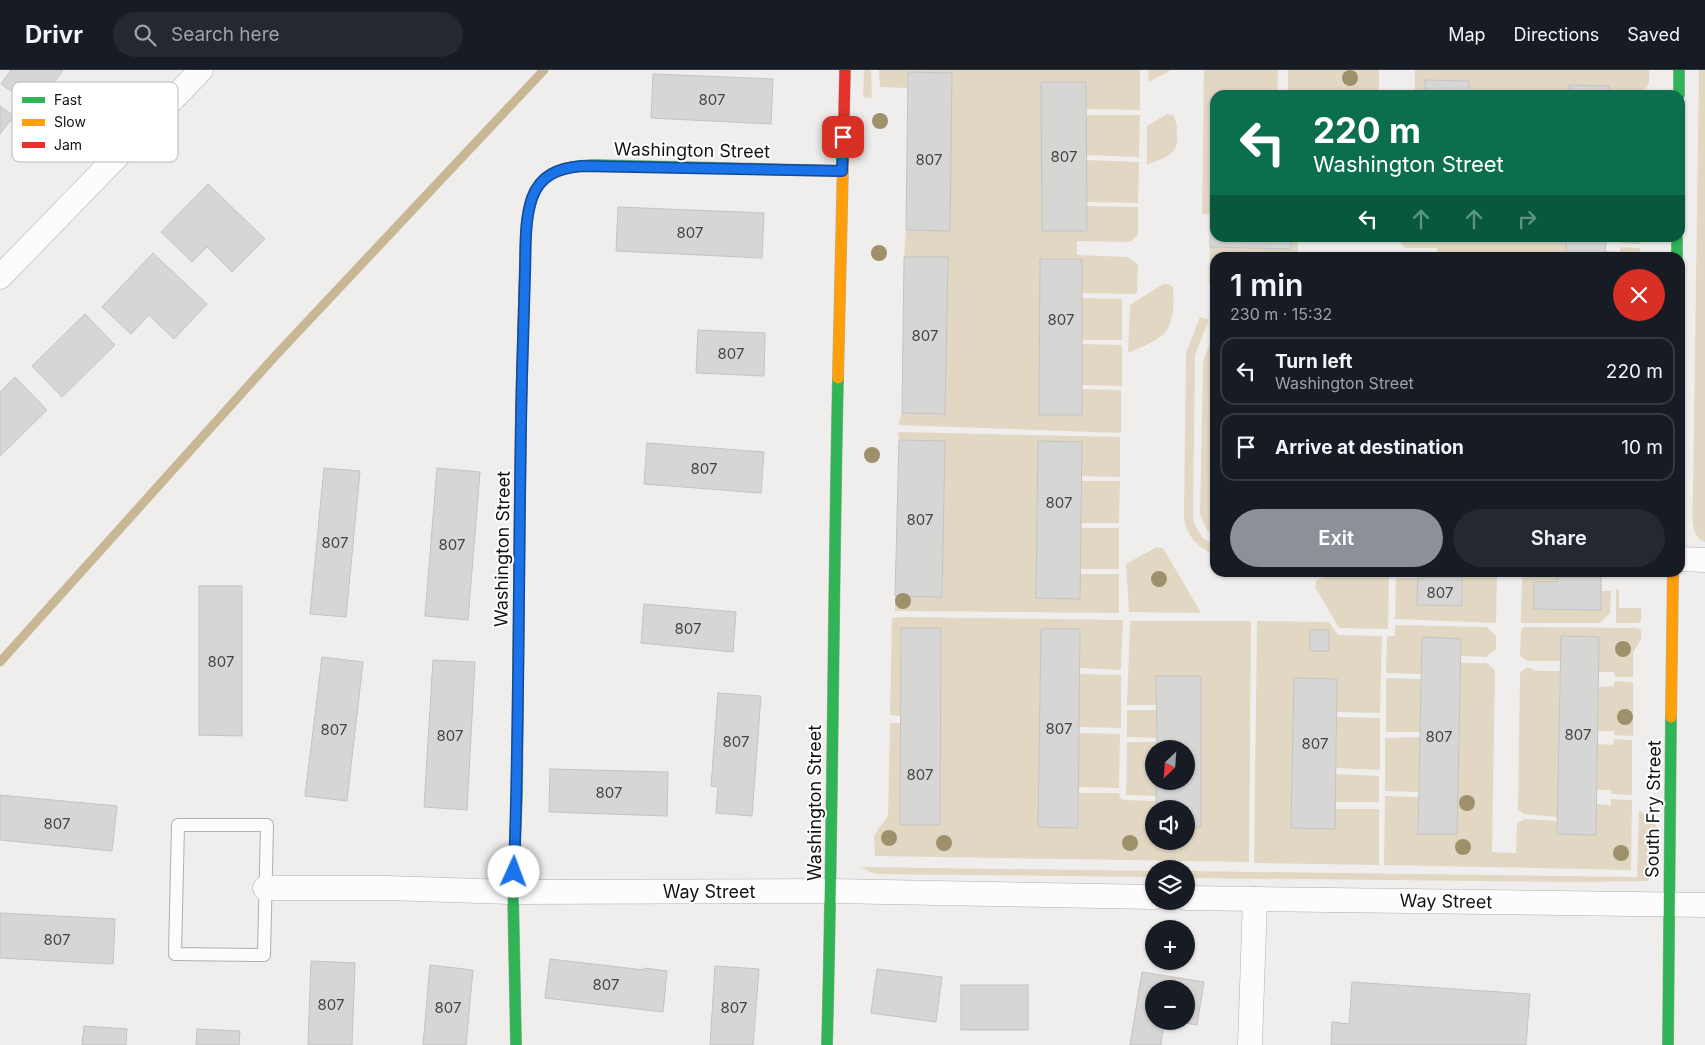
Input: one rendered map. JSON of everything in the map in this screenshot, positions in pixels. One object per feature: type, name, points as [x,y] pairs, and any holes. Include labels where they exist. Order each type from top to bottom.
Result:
[{"type":"street","points":[[178,94],[201,70]]},
{"type":"street","name":"Washington Street","points":[[827,1045],[831,891],[833,580],[845,70]]},
{"type":"street","points":[[1679,70],[1679,90]]},
{"type":"street","points":[[0,277],[112,162]]},
{"type":"street","name":"Washington Street","points":[[516,1045],[513,892],[517,796],[520,453],[526,219],[532,197],[542,180],[553,172],[570,167],[594,165],[842,171]]},
{"type":"street","points":[[1685,559],[1705,560]]},
{"type":"street","name":"South Fry Street","points":[[1668,1045],[1674,577]]},
{"type":"street","name":"Way Street","points":[[265,888],[387,888],[513,892],[831,891],[1145,897]]},
{"type":"street","name":"Way Street","points":[[1195,898],[1705,905]]},
{"type":"street","points":[[1250,1045],[1255,899]]},
{"type":"lane","points":[[178,824],[267,824],[265,888],[264,956],[175,954],[178,824]]},
{"type":"shaded area","points":[[864,70],[871,70],[872,98],[863,97]]},
{"type":"shaded area","points":[[879,70],[1140,70],[1140,110],[1086,109],[1041,83],[1042,231],[1086,231],[1086,206],[1138,207],[1138,235],[1130,242],[1077,241],[1077,255],[1128,257],[1138,265],[1137,292],[1135,294],[1082,293],[1082,259],[1040,259],[1039,415],[1082,415],[1082,389],[1121,390],[1121,433],[898,425],[902,413],[945,414],[948,258],[904,257],[906,230],[950,231],[952,73],[908,72],[907,88],[880,87]]},
{"type":"shaded area","points":[[1148,70],[1171,70],[1149,82]]},
{"type":"shaded area","points":[[1204,70],[1278,70],[1277,90],[1210,90],[1210,214],[1202,214]]},
{"type":"shaded area","points":[[1288,70],[1379,70],[1379,90],[1288,90]]},
{"type":"shaded area","points":[[1415,70],[1649,70],[1649,84],[1644,90],[1469,90],[1469,81],[1426,80],[1425,90],[1415,90]]},
{"type":"shaded area","points":[[1699,70],[1705,70],[1705,542],[1696,534],[1692,513]]},
{"type":"shaded area","points":[[1167,114],[1173,115],[1176,122],[1176,147],[1169,155],[1147,165],[1147,126]]},
{"type":"shaded area","points":[[1086,115],[1140,115],[1139,157],[1086,155]]},
{"type":"shaded area","points":[[1086,160],[1139,162],[1138,203],[1086,202]]},
{"type":"shaded area","points":[[1292,242],[1298,242],[1298,252],[1210,252],[1209,282],[1210,247],[1291,249]]},
{"type":"shaded area","points":[[1566,242],[1566,252],[1437,252],[1437,248],[1405,248],[1400,243]]},
{"type":"shaded area","points":[[1640,242],[1640,244],[1620,243]]},
{"type":"shaded area","points":[[1620,247],[1640,248],[1640,252],[1620,252]]},
{"type":"shaded area","points":[[1163,284],[1173,287],[1174,300],[1173,313],[1166,332],[1157,339],[1128,353],[1130,305]]},
{"type":"shaded area","points":[[1082,298],[1122,299],[1122,340],[1082,340]]},
{"type":"shaded area","points":[[1200,317],[1209,320],[1195,355],[1193,518],[1196,527],[1210,542],[1210,552],[1198,544],[1190,535],[1184,516],[1186,353]]},
{"type":"shaded area","points":[[1210,343],[1210,533],[1200,515],[1203,362]]},
{"type":"shaded area","points":[[1082,344],[1122,345],[1122,386],[1082,385]]},
{"type":"shaded area","points":[[898,432],[1120,437],[1120,477],[1081,476],[1081,442],[1038,441],[1036,598],[1080,598],[1080,574],[1119,574],[1119,613],[895,611],[895,596],[942,597],[945,441],[899,440]]},
{"type":"shaded area","points":[[1081,481],[1120,481],[1119,523],[1081,523]]},
{"type":"shaded area","points":[[1081,528],[1119,528],[1119,569],[1081,569]]},
{"type":"shaded area","points":[[1157,547],[1163,548],[1201,613],[1129,612],[1126,564]]},
{"type":"shaded area","points":[[1324,577],[1389,577],[1388,629],[1339,628],[1315,587],[1316,581]]},
{"type":"shaded area","points":[[1462,577],[1497,577],[1496,623],[1395,619],[1396,578],[1418,578],[1418,605],[1461,606]]},
{"type":"shaded area","points":[[1522,577],[1557,577],[1557,582],[1534,582],[1534,609],[1601,610],[1601,591],[1611,591],[1610,613],[1600,623],[1521,623]]},
{"type":"shaded area","points":[[1616,590],[1619,590],[1619,608],[1641,608],[1641,622],[1616,623]]},
{"type":"shaded area","points":[[892,618],[1123,620],[1121,670],[1080,668],[1080,629],[1041,629],[1038,827],[1078,828],[1079,793],[1119,793],[1120,798],[1125,800],[1145,801],[1145,850],[1195,850],[1195,827],[1201,827],[1201,676],[1157,676],[1156,705],[1127,705],[1130,621],[1251,621],[1249,862],[875,856],[874,835],[888,816],[890,723],[900,723],[900,825],[940,825],[941,629],[901,628],[900,716],[890,715]]},
{"type":"shaded area","points":[[1257,621],[1329,622],[1338,635],[1382,636],[1380,713],[1337,712],[1337,679],[1294,678],[1291,828],[1334,829],[1335,809],[1379,809],[1379,865],[1254,863]],"holes":[[[1310,630],[1329,630],[1329,651],[1310,651]]]},
{"type":"shaded area","points":[[1395,625],[1487,627],[1496,636],[1496,649],[1486,657],[1461,656],[1461,639],[1422,638],[1421,674],[1386,673],[1387,636],[1395,636]]},
{"type":"shaded area","points":[[1524,627],[1637,628],[1641,630],[1641,640],[1633,652],[1633,677],[1615,677],[1614,672],[1599,672],[1599,637],[1561,636],[1560,661],[1527,661],[1520,656],[1521,630]]},
{"type":"shaded area","points":[[1460,663],[1487,663],[1495,670],[1492,852],[1516,853],[1517,823],[1525,819],[1558,821],[1557,834],[1595,835],[1596,804],[1611,805],[1611,799],[1632,800],[1631,870],[1384,865],[1385,796],[1418,797],[1418,834],[1457,834]]},
{"type":"shaded area","points":[[1527,667],[1538,671],[1560,671],[1557,817],[1524,814],[1518,810],[1520,673]]},
{"type":"shaded area","points":[[1080,674],[1121,675],[1121,728],[1079,727]]},
{"type":"shaded area","points":[[1386,678],[1421,679],[1420,732],[1386,732]]},
{"type":"shaded area","points":[[1614,681],[1633,682],[1633,736],[1614,735],[1614,731],[1598,731],[1598,687],[1614,686]]},
{"type":"shaded area","points":[[1127,710],[1156,710],[1156,738],[1127,737]]},
{"type":"shaded area","points":[[1337,717],[1380,718],[1380,770],[1336,768]]},
{"type":"shaded area","points":[[1079,733],[1120,734],[1119,788],[1078,787]]},
{"type":"shaded area","points":[[1420,737],[1419,792],[1385,791],[1385,738]]},
{"type":"shaded area","points":[[1614,739],[1632,740],[1632,795],[1612,794],[1611,790],[1597,790],[1597,744],[1613,745]]},
{"type":"shaded area","points":[[1127,742],[1145,742],[1145,790],[1156,790],[1156,796],[1126,795]]},
{"type":"shaded area","points":[[1336,774],[1379,776],[1379,802],[1335,802]]},
{"type":"shaded area","points":[[1639,810],[1656,826],[1654,874],[1648,881],[1195,878],[1195,871],[1637,877]]},
{"type":"shaded area","points":[[861,867],[1145,871],[1145,877],[875,874]]},
{"type":"building","points":[[11,70],[63,70],[55,82],[12,82],[12,91],[1,84]]},
{"type":"building","points":[[908,72],[952,73],[950,231],[906,230]]},
{"type":"building","points":[[653,74],[773,79],[771,124],[651,118]]},
{"type":"building","points":[[1425,80],[1469,81],[1469,90],[1425,90]]},
{"type":"building","points":[[1041,82],[1086,82],[1087,231],[1042,231]]},
{"type":"building","points":[[1569,85],[1609,86],[1609,90],[1569,90]]},
{"type":"building","points":[[0,106],[12,115],[12,119],[0,134]]},
{"type":"building","points":[[208,184],[265,239],[232,272],[207,247],[192,262],[161,232]]},
{"type":"building","points":[[618,207],[764,213],[762,258],[616,251]]},
{"type":"building","points":[[1210,242],[1292,242],[1291,249],[1210,247]]},
{"type":"building","points":[[1566,242],[1606,242],[1605,252],[1566,252]]},
{"type":"building","points":[[153,253],[207,304],[174,339],[149,315],[131,334],[102,307]]},
{"type":"building","points":[[904,257],[948,257],[945,414],[902,413]]},
{"type":"building","points":[[1040,259],[1082,259],[1082,415],[1039,415]]},
{"type":"building","points":[[85,314],[115,345],[62,397],[32,366]]},
{"type":"building","points":[[698,330],[765,333],[764,376],[696,373]]},
{"type":"building","points":[[15,377],[47,410],[0,456],[0,392]]},
{"type":"building","points":[[899,440],[945,441],[942,597],[895,596]]},
{"type":"building","points":[[1038,441],[1082,442],[1080,599],[1036,598]]},
{"type":"building","points":[[647,443],[764,452],[761,493],[644,484]]},
{"type":"building","points":[[324,468],[360,471],[346,617],[310,614]]},
{"type":"building","points":[[437,468],[480,472],[468,620],[425,616]]},
{"type":"building","points":[[1418,577],[1462,577],[1462,606],[1417,605]]},
{"type":"building","points":[[1557,577],[1601,577],[1601,610],[1534,609],[1534,582],[1557,582]]},
{"type":"building","points":[[199,586],[242,586],[242,736],[199,735]]},
{"type":"building","points":[[644,604],[736,612],[733,652],[641,643]]},
{"type":"building","points":[[901,628],[941,628],[940,825],[900,825]]},
{"type":"building","points":[[1041,629],[1080,629],[1078,828],[1038,827]]},
{"type":"building","points":[[1310,630],[1329,630],[1329,651],[1310,651]]},
{"type":"building","points":[[1561,636],[1599,637],[1596,835],[1557,834]]},
{"type":"building","points":[[1422,637],[1461,639],[1457,834],[1418,834]]},
{"type":"building","points":[[322,657],[363,662],[347,801],[305,796]]},
{"type":"building","points":[[433,660],[475,662],[467,810],[424,807]]},
{"type":"building","points":[[1156,676],[1201,676],[1201,827],[1195,827],[1195,800],[1156,800],[1156,790],[1195,790],[1195,740],[1157,740]]},
{"type":"building","points":[[1294,678],[1337,679],[1335,829],[1291,828]]},
{"type":"building","points":[[718,693],[761,696],[752,816],[716,813],[718,787],[711,786]]},
{"type":"building","points":[[550,769],[668,772],[667,816],[549,812]]},
{"type":"building","points":[[0,795],[117,806],[112,851],[0,840]]},
{"type":"building","points":[[0,913],[115,919],[113,964],[0,958]]},
{"type":"building","points":[[550,959],[667,971],[663,1012],[545,998]]},
{"type":"building","points":[[311,961],[355,963],[352,1045],[308,1045]]},
{"type":"building","points":[[430,965],[473,970],[466,1045],[423,1045]]},
{"type":"building","points":[[715,966],[759,969],[753,1045],[710,1045]]},
{"type":"building","points":[[877,969],[942,977],[936,1022],[871,1013]]},
{"type":"building","points":[[1142,972],[1192,980],[1145,980],[1145,1030],[1163,1030],[1161,1045],[1130,1045]]},
{"type":"building","points":[[1195,981],[1204,982],[1197,1025],[1195,1025]]},
{"type":"building","points":[[1352,982],[1530,994],[1526,1045],[1331,1045],[1332,1022],[1349,1024]]},
{"type":"building","points":[[961,985],[1028,985],[1028,1030],[961,1030]]},
{"type":"building","points":[[84,1026],[127,1029],[126,1045],[82,1045]]},
{"type":"building","points":[[197,1029],[240,1031],[239,1045],[196,1045]]},
{"type":"waterway","points":[[0,662],[277,354],[544,70]]},
{"type":"traffic: fast","points":[[1679,70],[1679,90]]},
{"type":"traffic: fast","points":[[525,260],[527,223],[532,198],[537,187],[545,178],[564,169],[593,165],[842,171]]},
{"type":"traffic: fast","points":[[1677,242],[1677,252]]},
{"type":"traffic: fast","points":[[827,1045],[838,378]]},
{"type":"traffic: fast","points":[[516,1045],[513,892],[517,796],[518,675]]},
{"type":"traffic: fast","points":[[1668,1045],[1671,717]]},
{"type":"traffic: slow","points":[[838,378],[843,162]]},
{"type":"traffic: slow","points":[[518,675],[521,415]]},
{"type":"traffic: slow","points":[[1671,717],[1673,577]]},
{"type":"traffic: jam","points":[[843,162],[845,70]]},
{"type":"traffic: jam","points":[[521,415],[525,260]]},
{"type":"route","points":[[514,872],[517,796],[520,453],[526,219],[532,197],[542,180],[553,172],[570,167],[613,165],[842,171],[843,137]]}]
